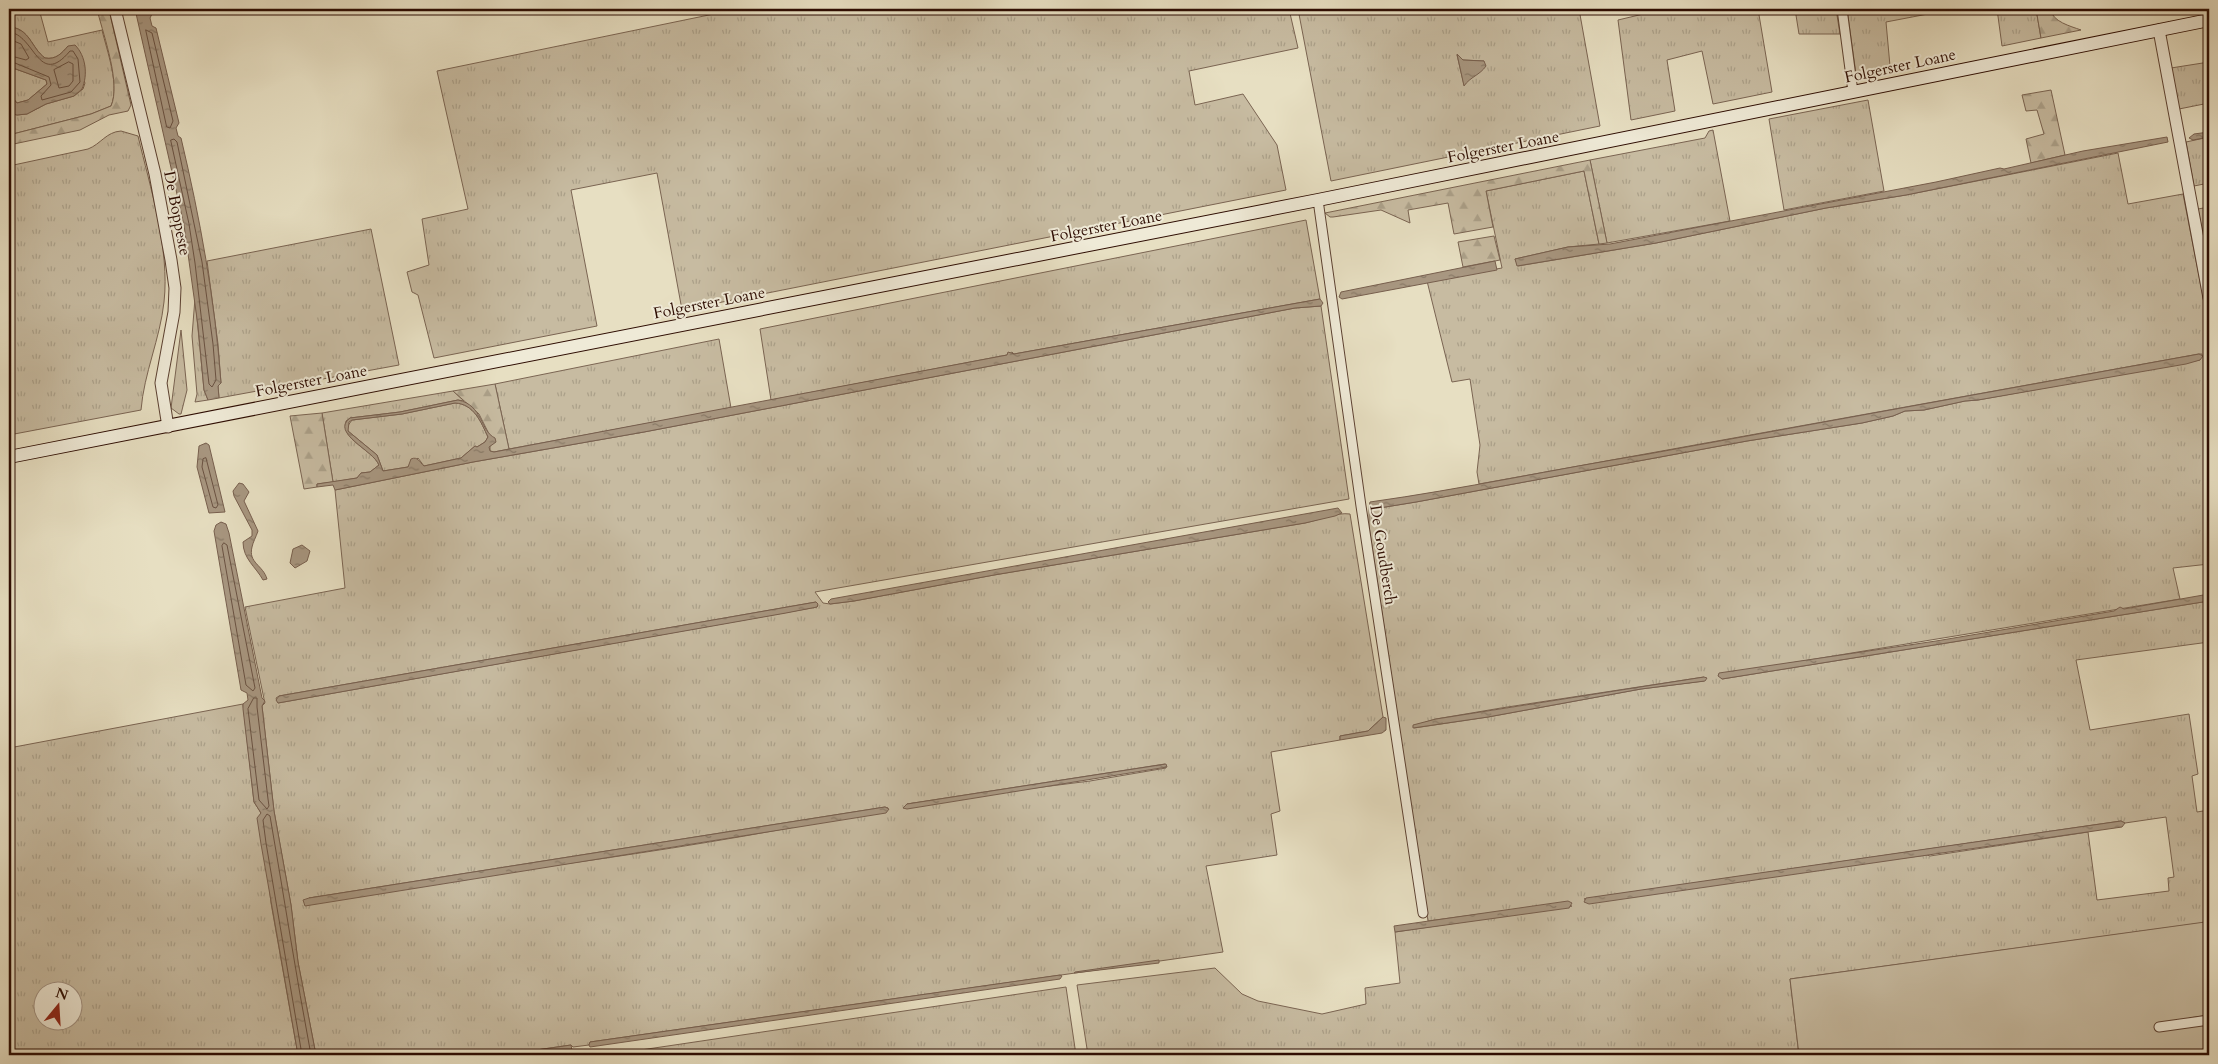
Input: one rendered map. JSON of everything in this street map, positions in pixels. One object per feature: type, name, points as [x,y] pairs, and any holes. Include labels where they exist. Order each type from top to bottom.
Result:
[{"type":"main road","name":"Folgerster Loane","points":[[9,457],[168,427],[227,412],[1318,200],[2209,20]]},
{"type":"street","name":"De Boppeste","points":[[114,9],[154,174],[175,288],[174,312],[161,383],[168,427]]},
{"type":"street","points":[[1842,9],[1853,92]]},
{"type":"street","points":[[2159,30],[2209,298]]},
{"type":"street","name":"De Goudberch","points":[[1318,200],[1361,506],[1423,913]]},
{"type":"street","points":[[2159,1027],[2209,1020]]},
{"type":"green space","points":[[9,9],[39,9],[48,42],[102,30],[113,79],[114,89],[111,106],[91,114],[9,135],[9,113],[17,115],[27,114],[46,104],[74,96],[83,89],[85,83],[68,46],[56,57],[45,58],[22,31],[9,27]]},
{"type":"green space","points":[[738,9],[1289,9],[1298,48],[1189,71],[1195,105],[1243,94],[1277,145],[1286,190],[682,310],[657,173],[571,190],[597,326],[434,358],[418,295],[412,292],[407,272],[429,265],[422,219],[468,209],[437,71]]},
{"type":"green space","points":[[1298,9],[1579,9],[1600,126],[1331,181]],"holes":[[[1457,55],[1463,60],[1484,61],[1464,85]]]},
{"type":"green space","points":[[1655,9],[1758,9],[1772,92],[1713,104],[1702,51],[1667,60],[1675,111],[1631,120],[1618,20],[1656,11]]},
{"type":"green space","points":[[1795,9],[1836,9],[1840,34],[1799,34]]},
{"type":"green space","points":[[1847,9],[1954,9],[1886,22],[1890,66],[1856,74]]},
{"type":"green space","points":[[1997,9],[2036,9],[2041,38],[2002,46]]},
{"type":"green space","points":[[2036,9],[2050,9],[2058,20],[2081,30],[2041,38]]},
{"type":"green space","points":[[109,10],[131,105],[128,111],[109,115],[80,130],[9,145],[9,135],[91,114],[111,106],[114,97],[113,73],[98,13]]},
{"type":"green space","points":[[2209,62],[2209,103],[2179,109],[2171,68]]},
{"type":"green space","points":[[13,68],[46,80],[47,84],[28,100],[17,103],[12,96],[9,85],[9,72]]},
{"type":"green space","points":[[2051,90],[2065,155],[2031,163],[2026,139],[2044,134],[2037,110],[2026,111],[2022,95]]},
{"type":"green space","points":[[1868,100],[1884,191],[1784,210],[1769,119]]},
{"type":"green space","points":[[1713,130],[1730,221],[1607,243],[1590,160],[1705,138],[1709,131]]},
{"type":"green space","points":[[121,131],[138,136],[158,218],[164,261],[165,282],[162,316],[145,383],[141,410],[9,435],[9,166],[88,149],[107,136]]},
{"type":"green space","points":[[2209,137],[2209,183],[2194,186],[2186,142]]},
{"type":"green space","points":[[2118,153],[2128,204],[2183,194],[2209,327],[2209,564],[2173,568],[2180,599],[1718,675],[1722,679],[2209,601],[2209,642],[2076,660],[2090,730],[2189,714],[2198,774],[2192,776],[2197,812],[2209,810],[2209,922],[1790,979],[1799,1055],[1088,1055],[1077,985],[1215,968],[1242,994],[1258,1001],[1322,1014],[1366,1004],[1365,988],[1400,983],[1395,932],[1572,906],[1480,914],[1428,921],[1369,526],[1369,507],[1373,509],[1416,502],[1747,441],[1862,423],[1893,416],[1905,411],[1924,410],[1965,401],[2200,360],[2202,354],[1479,484],[1477,472],[1480,445],[1470,379],[1452,382],[1427,281],[1502,268],[1486,191],[1584,171],[1599,244],[1568,247],[1515,259],[1518,266],[1656,243],[1826,208],[1906,195]],"holes":[[[1704,677],[1704,681],[1641,689],[1488,717],[1414,728],[1413,726],[1436,719],[1501,708]],[[2166,817],[2174,877],[2168,878],[2169,891],[2097,900],[2088,832],[1930,856],[1584,899],[2121,821],[2125,823]]]},
{"type":"green space","points":[[1590,160],[1607,243],[1599,244],[1584,171],[1486,191],[1493,227],[1454,234],[1448,203],[1408,210],[1410,223],[1381,210],[1333,217],[1325,213]]},
{"type":"green space","points":[[2209,207],[2209,250],[2206,250],[2198,209]]},
{"type":"green space","points":[[1306,220],[1320,299],[1014,354],[1012,352],[1007,355],[771,400],[760,329]]},
{"type":"green space","points":[[371,229],[399,365],[219,398],[218,386],[221,383],[218,344],[207,261]]},
{"type":"green space","points":[[1494,236],[1500,260],[1463,267],[1458,242]]},
{"type":"green space","points":[[195,298],[204,390],[208,400],[195,402],[197,394],[192,336]]},
{"type":"green space","points":[[1321,306],[1349,499],[815,592],[823,603],[854,601],[994,575],[1305,523],[1339,514],[1350,514],[1383,717],[1368,731],[1340,736],[1340,740],[1271,752],[1280,811],[1271,814],[1277,855],[1206,866],[1223,952],[590,1042],[589,1045],[573,1047],[571,1045],[502,1055],[316,1055],[298,962],[291,905],[274,811],[262,706],[265,703],[245,607],[345,588],[335,490],[473,462],[644,432],[1295,308]],"holes":[[[816,602],[817,607],[278,703],[276,698]],[[1165,764],[1166,768],[1090,781],[907,804]],[[885,807],[888,808],[816,823],[672,848],[309,898]]]},
{"type":"green space","points":[[181,330],[187,390],[181,414],[179,414],[171,408]]},
{"type":"green space","points":[[719,339],[731,408],[509,449],[495,384]]},
{"type":"green space","points":[[495,384],[509,449],[494,452],[490,451],[490,436],[479,414],[453,391]]},
{"type":"green space","points":[[453,391],[464,401],[458,400],[400,412],[350,418],[346,421],[345,428],[348,434],[379,465],[370,472],[361,473],[357,478],[333,482],[322,413]]},
{"type":"green space","points":[[455,403],[462,404],[472,410],[488,437],[485,442],[477,447],[475,446],[461,458],[424,466],[418,458],[408,467],[383,471],[377,455],[348,431],[347,427],[352,420],[402,414]]},
{"type":"green space","points":[[322,413],[333,482],[317,484],[317,487],[304,489],[290,416]]},
{"type":"green space","points":[[243,704],[254,802],[261,813],[271,903],[298,1055],[9,1055],[9,748]]},
{"type":"green space","points":[[2205,922],[2209,923],[2209,1015],[2189,1018],[2190,1026],[2209,1024],[2209,1055],[1799,1055],[1790,979]]},
{"type":"green space","points":[[1066,987],[1076,1055],[607,1055]]},
{"type":"water","points":[[135,9],[152,9],[153,12],[150,18],[152,26],[156,28],[179,123],[176,128],[178,136],[181,138],[194,198],[211,290],[221,383],[218,386],[219,398],[208,400],[204,390],[198,326],[184,225]]},
{"type":"water","points":[[9,27],[22,31],[45,58],[56,57],[68,46],[75,45],[84,60],[85,78],[82,89],[74,96],[46,104],[27,114],[17,115],[9,113]]},
{"type":"water","points":[[1457,54],[1463,60],[1484,61],[1486,66],[1464,86]]},
{"type":"water","points":[[2209,132],[2209,137],[2193,140],[2189,138],[2194,134]]},
{"type":"water","points":[[2167,137],[2168,142],[1656,243],[1517,266],[1515,259],[1568,247],[1610,244],[2000,168],[2004,169],[2083,151]]},
{"type":"water","points":[[1495,261],[1497,270],[1342,299],[1339,297],[1341,292]]},
{"type":"water","points":[[1320,299],[1323,303],[1321,306],[1295,308],[644,432],[473,462],[335,490],[333,485],[317,487],[317,484],[357,478],[361,473],[370,472],[379,465],[345,430],[345,424],[350,418],[400,412],[458,400],[466,403],[477,412],[486,430],[495,438],[496,442],[489,447],[490,451],[494,452],[1007,355],[1008,352],[1014,354]],"holes":[[[455,403],[462,404],[476,415],[488,437],[485,442],[477,447],[475,446],[461,458],[424,466],[417,459],[413,458],[408,467],[383,471],[377,455],[348,431],[349,422],[352,420],[402,414]]]},
{"type":"water","points":[[2199,354],[2203,356],[2200,360],[2186,364],[1965,401],[1924,410],[1905,411],[1893,416],[1862,423],[1747,441],[1416,502],[1373,509],[1369,507],[1370,502],[1474,485]]},
{"type":"water","points":[[206,443],[209,445],[225,512],[209,513],[197,467],[199,446]]},
{"type":"water","points":[[239,483],[243,484],[249,492],[244,501],[258,531],[252,547],[252,557],[267,579],[263,580],[245,553],[243,542],[252,536],[252,530],[234,496],[233,491]]},
{"type":"water","points":[[1338,508],[1342,513],[1305,523],[994,575],[854,601],[830,604],[828,602],[831,599]]},
{"type":"water","points":[[221,522],[226,524],[229,533],[262,698],[265,701],[262,706],[274,811],[291,905],[298,962],[316,1055],[298,1055],[257,818],[261,813],[254,802],[243,709],[243,704],[248,700],[247,693],[241,690],[214,531],[216,525]]},
{"type":"water","points":[[302,545],[310,551],[307,561],[295,568],[290,563],[293,549]]},
{"type":"water","points":[[2209,594],[2209,601],[1722,679],[1718,676],[1719,673],[1936,641],[2114,611],[2120,607],[2124,609]]},
{"type":"water","points":[[816,602],[818,604],[817,607],[786,613],[278,703],[276,700],[279,696]]},
{"type":"water","points":[[1707,678],[1705,681],[1641,689],[1488,717],[1413,728],[1413,725],[1436,719]]},
{"type":"water","points":[[1383,717],[1386,718],[1386,730],[1382,733],[1340,740],[1340,736],[1368,731]]},
{"type":"water","points":[[1166,764],[1167,767],[907,809],[903,808],[907,804]]},
{"type":"water","points":[[885,807],[889,809],[886,813],[305,906],[303,900],[309,898]]},
{"type":"water","points":[[2121,821],[2125,823],[2122,827],[1589,904],[1584,902],[1586,898]]},
{"type":"water","points":[[1568,901],[1572,903],[1569,908],[1395,932],[1394,926]]},
{"type":"water","points":[[1159,960],[1159,963],[1074,973],[1075,972]]},
{"type":"water","points":[[1062,976],[1060,979],[590,1047],[589,1045],[590,1042]]},
{"type":"water","points":[[571,1045],[572,1050],[538,1055],[502,1055]]}]
